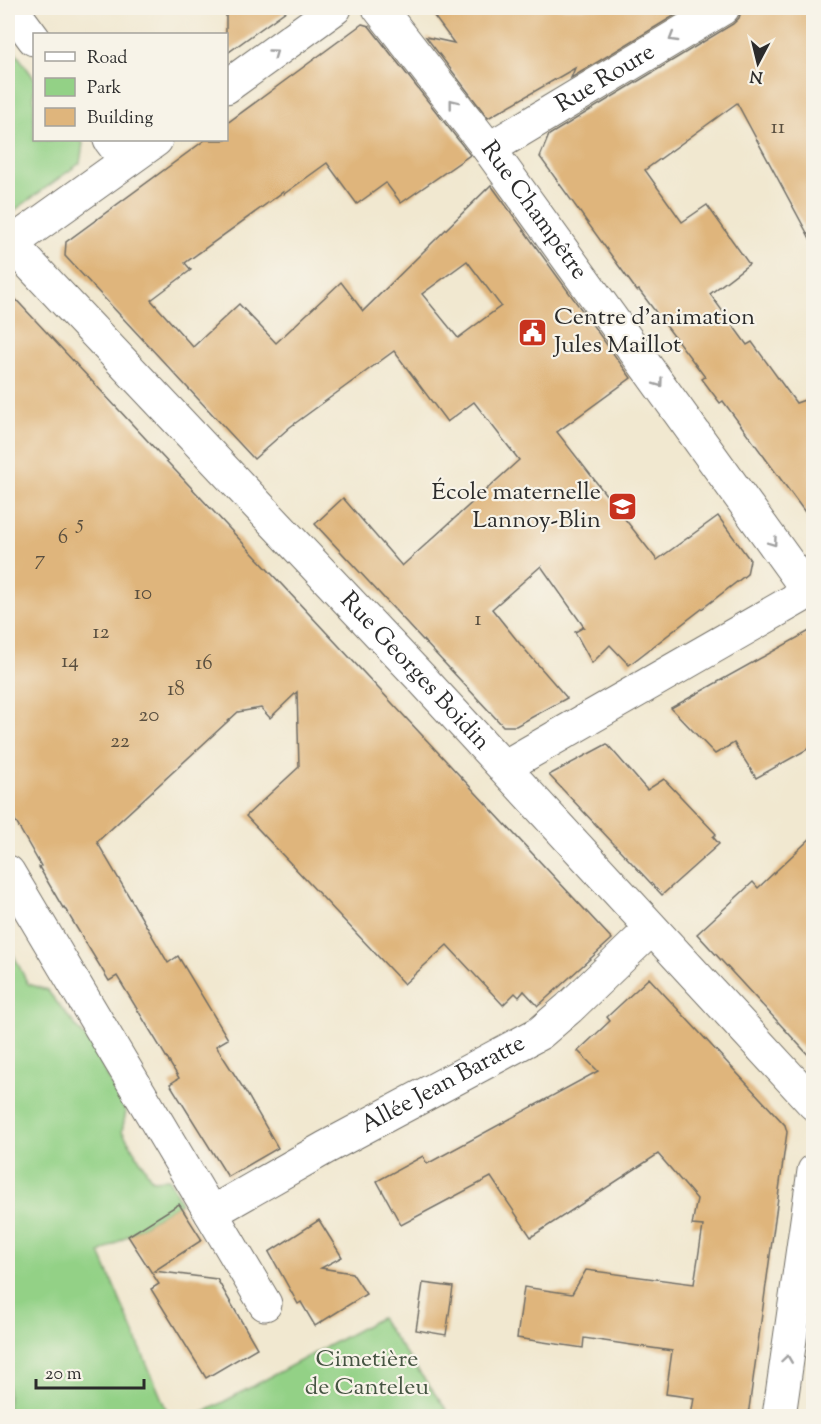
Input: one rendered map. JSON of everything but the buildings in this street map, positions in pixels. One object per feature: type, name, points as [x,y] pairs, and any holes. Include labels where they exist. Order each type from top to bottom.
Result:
[{"type":"street","points":[[11,8],[33,38]]},
{"type":"street","points":[[228,86],[335,8]]},
{"type":"street","name":"Rue Champêtre","points":[[379,8],[489,149],[811,591]]},
{"type":"street","name":"Rue Roure","points":[[489,149],[723,8]]},
{"type":"street","points":[[9,245],[118,150],[152,141]]},
{"type":"street","name":"Rue Georges Boidin","points":[[9,245],[504,767],[813,1104]]},
{"type":"street","points":[[504,767],[811,591]]},
{"type":"street","points":[[8,872],[265,1304]]},
{"type":"street","name":"Allée Jean Baratte","points":[[212,1213],[325,1148],[540,1033],[651,929]]},
{"type":"street","points":[[779,1416],[813,1171]]},
{"type":"green space","points":[[8,42],[33,77],[33,141],[81,141],[83,143],[80,163],[8,215]]},
{"type":"green space","points":[[8,944],[28,984],[47,990],[92,1046],[126,1112],[122,1131],[152,1180],[169,1179],[181,1203],[100,1253],[169,1416],[8,1416]]},
{"type":"green space","name":"Cimetière de Canteleu","points":[[380,1318],[451,1416],[197,1416]]},
{"type":"place","name":"Centre d'animation Jules Maillot","points":[[533,332]]},
{"type":"place","name":"École maternelle Lannoy-Blin","points":[[622,507]]}]
